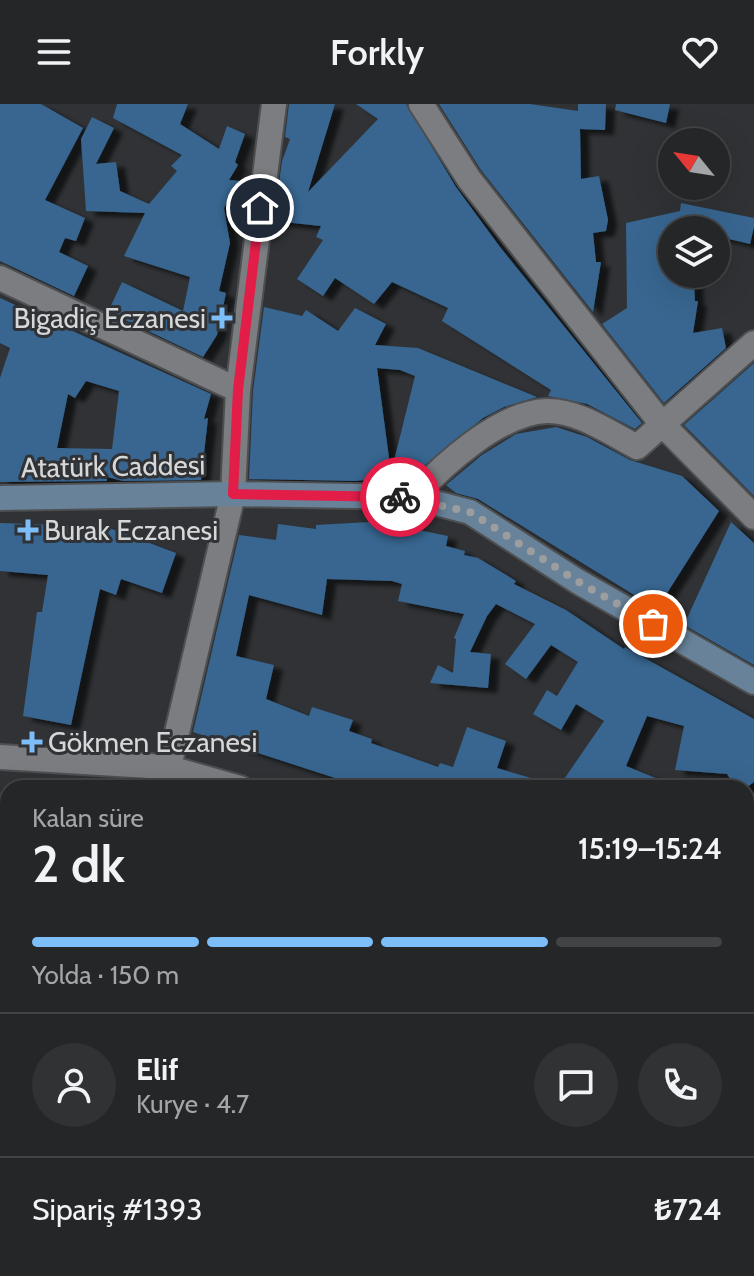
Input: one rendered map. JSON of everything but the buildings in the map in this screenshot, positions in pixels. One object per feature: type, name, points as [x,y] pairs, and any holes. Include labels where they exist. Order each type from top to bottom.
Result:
[{"type":"main road","name":"Atatürk Caddesi","points":[[0,498],[233,494],[413,497],[470,512],[577,581],[754,682]]},
{"type":"street","points":[[0,757],[165,778],[233,494],[238,390],[274,104]]},
{"type":"street","points":[[421,104],[469,179],[661,423],[754,517]]},
{"type":"street","points":[[0,278],[238,390]]},
{"type":"street","points":[[413,497],[448,460],[499,426],[545,411],[584,419],[637,447],[754,343]]},
{"type":"way so far","points":[[400,497],[413,497],[470,512],[577,581],[653,624]]},
{"type":"place","name":"Bigadiç Eczanesi","points":[[222,318]]},
{"type":"place","name":"Burak Eczanesi","points":[[28,530]]},
{"type":"place","name":"Gökmen Eczanesi","points":[[32,742]]},
{"type":"route","points":[[260,208],[238,390],[233,494],[400,497]]}]
